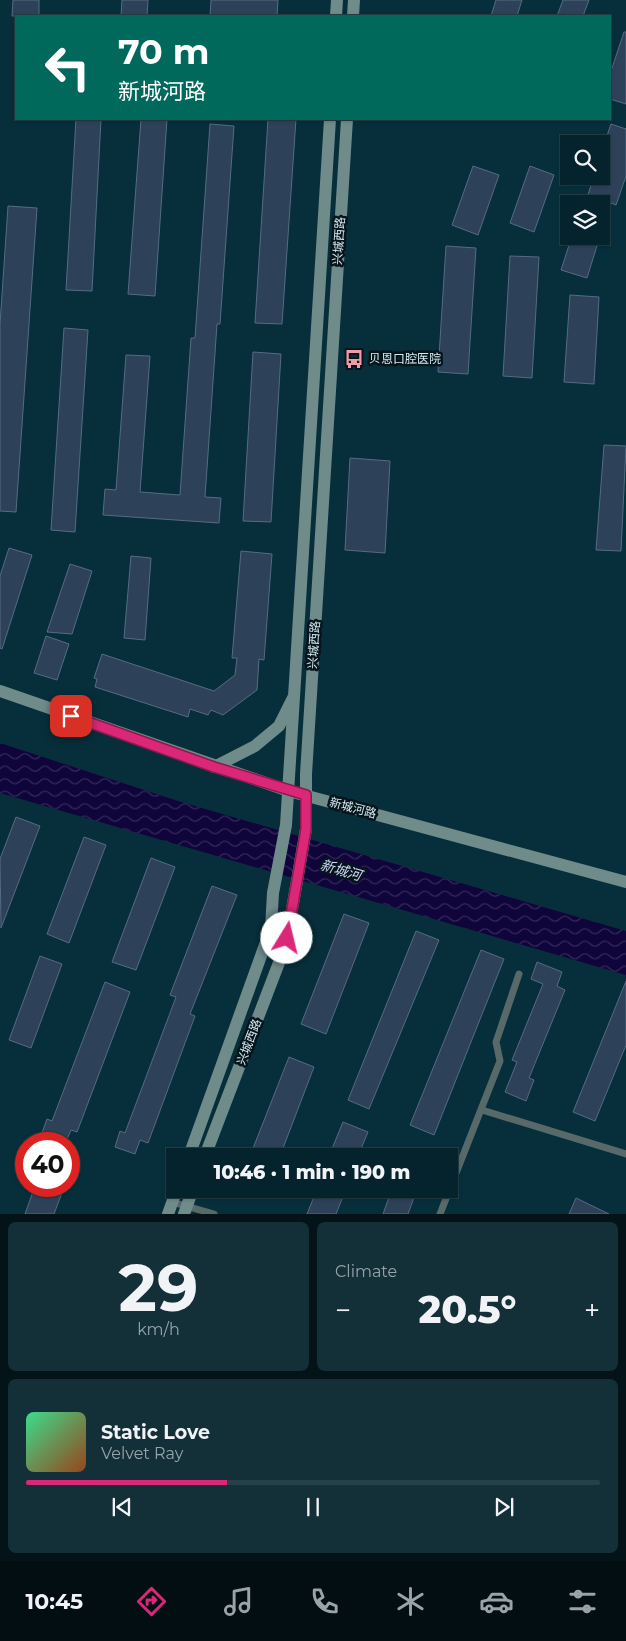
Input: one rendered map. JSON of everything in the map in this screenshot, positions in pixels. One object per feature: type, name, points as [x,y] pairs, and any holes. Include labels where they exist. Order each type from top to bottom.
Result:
[{"type":"street","points":[[336,15],[337,0]]},
{"type":"street","points":[[353,15],[354,0]]},
{"type":"street","name":"兴城西路","points":[[192,1148],[271,928],[275,882],[286,825],[330,120]]},
{"type":"street","name":"兴城西路","points":[[208,1148],[287,938],[306,829],[306,795],[347,120]]},
{"type":"street","name":"新城河路","points":[[0,691],[214,767],[289,790],[626,882]]},
{"type":"street","points":[[214,767],[255,746],[279,726],[295,694]]},
{"type":"street","points":[[185,1210],[190,1198]]},
{"type":"lane","points":[[440,1214],[500,1061],[496,1042],[519,974]]},
{"type":"lane","points":[[482,1110],[626,1154]]},
{"type":"lane","points":[[170,1208],[214,1214]]},
{"type":"water","name":"新城河","points":[[0,743],[178,801],[626,931],[626,975],[0,793]]},
{"type":"building","points":[[13,0],[39,0],[39,15],[12,16]]},
{"type":"building","points":[[122,0],[148,0],[147,15],[121,15]]},
{"type":"building","points":[[211,0],[278,0],[277,15],[210,15]]},
{"type":"building","points":[[496,0],[522,0],[517,15],[491,15]]},
{"type":"building","points":[[563,0],[589,0],[583,15],[557,15]]},
{"type":"building","points":[[624,32],[626,32],[626,104],[611,99],[611,71]]},
{"type":"building","points":[[76,120],[101,120],[92,291],[66,290]]},
{"type":"building","points":[[141,120],[167,120],[155,296],[128,294]]},
{"type":"building","points":[[268,120],[296,120],[282,324],[255,323]]},
{"type":"building","points":[[210,124],[234,126],[220,324],[217,324],[205,497],[221,498],[219,523],[103,515],[105,489],[116,490],[126,355],[150,356],[140,492],[180,495],[191,338],[195,338]]},
{"type":"building","points":[[611,124],[626,129],[626,176],[616,205],[611,203],[610,206],[610,195],[588,195],[591,185],[610,185],[610,135],[607,135]]},
{"type":"building","points":[[473,166],[499,175],[478,235],[452,225]]},
{"type":"building","points":[[530,166],[554,175],[534,232],[510,223]]},
{"type":"building","points":[[8,206],[37,208],[16,512],[0,511],[0,324]]},
{"type":"building","points":[[569,245],[597,245],[587,278],[561,270]]},
{"type":"building","points":[[446,246],[476,248],[468,374],[438,372]]},
{"type":"building","points":[[510,256],[539,257],[532,378],[503,376]]},
{"type":"building","points":[[570,295],[599,297],[594,384],[564,382]]},
{"type":"building","points":[[64,328],[88,330],[75,532],[51,530]]},
{"type":"building","points":[[253,352],[281,354],[271,522],[243,521]]},
{"type":"building","points":[[604,445],[626,446],[621,551],[596,550]]},
{"type":"building","points":[[350,458],[390,461],[385,553],[345,550]]},
{"type":"building","points":[[9,548],[32,555],[2,649],[0,648],[0,576]]},
{"type":"building","points":[[241,551],[272,554],[264,660],[259,659],[257,690],[223,715],[211,710],[208,715],[190,709],[188,717],[95,687],[97,679],[94,678],[102,654],[214,691],[235,675],[237,658],[232,658]]},
{"type":"building","points":[[131,556],[151,558],[145,640],[124,638]]},
{"type":"building","points":[[70,564],[92,571],[72,634],[47,632]]},
{"type":"building","points":[[46,636],[69,644],[57,680],[34,673]]},
{"type":"building","points":[[16,817],[40,826],[1,928],[0,859]]},
{"type":"building","points":[[84,837],[106,845],[69,943],[47,934]]},
{"type":"building","points":[[151,858],[175,867],[136,970],[112,962]]},
{"type":"building","points":[[212,886],[237,895],[190,1014],[195,1016],[148,1143],[140,1140],[135,1154],[115,1147],[120,1131],[125,1133],[176,997],[170,995]]},
{"type":"building","points":[[344,914],[369,923],[326,1034],[301,1024]]},
{"type":"building","points":[[416,931],[439,940],[369,1109],[348,1100]]},
{"type":"building","points":[[481,950],[504,959],[434,1135],[410,1125]]},
{"type":"building","points":[[40,956],[62,964],[31,1048],[9,1040]]},
{"type":"building","points":[[537,962],[562,972],[557,986],[565,990],[529,1078],[534,1080],[526,1101],[505,1092],[517,1062],[512,1060],[543,984],[531,979]]},
{"type":"building","points":[[626,981],[626,1045],[595,1121],[573,1112]]},
{"type":"building","points":[[105,982],[130,992],[77,1132],[71,1130],[70,1132],[42,1132],[47,1119],[52,1121]]},
{"type":"building","points":[[289,1057],[314,1067],[283,1148],[253,1148]]},
{"type":"building","points":[[343,1122],[368,1132],[361,1148],[332,1148]]},
{"type":"building","points":[[31,1197],[60,1197],[54,1214],[25,1214]]},
{"type":"building","points":[[313,1198],[342,1198],[336,1214],[307,1214]]},
{"type":"building","points":[[389,1198],[414,1198],[408,1214],[383,1214]]},
{"type":"building","points":[[576,1198],[609,1214],[569,1214]]},
{"type":"place","name":"贝恩口腔医院","points":[[354,359]]},
{"type":"route","points":[[71,716],[214,767],[306,795],[306,829],[287,938]]}]
